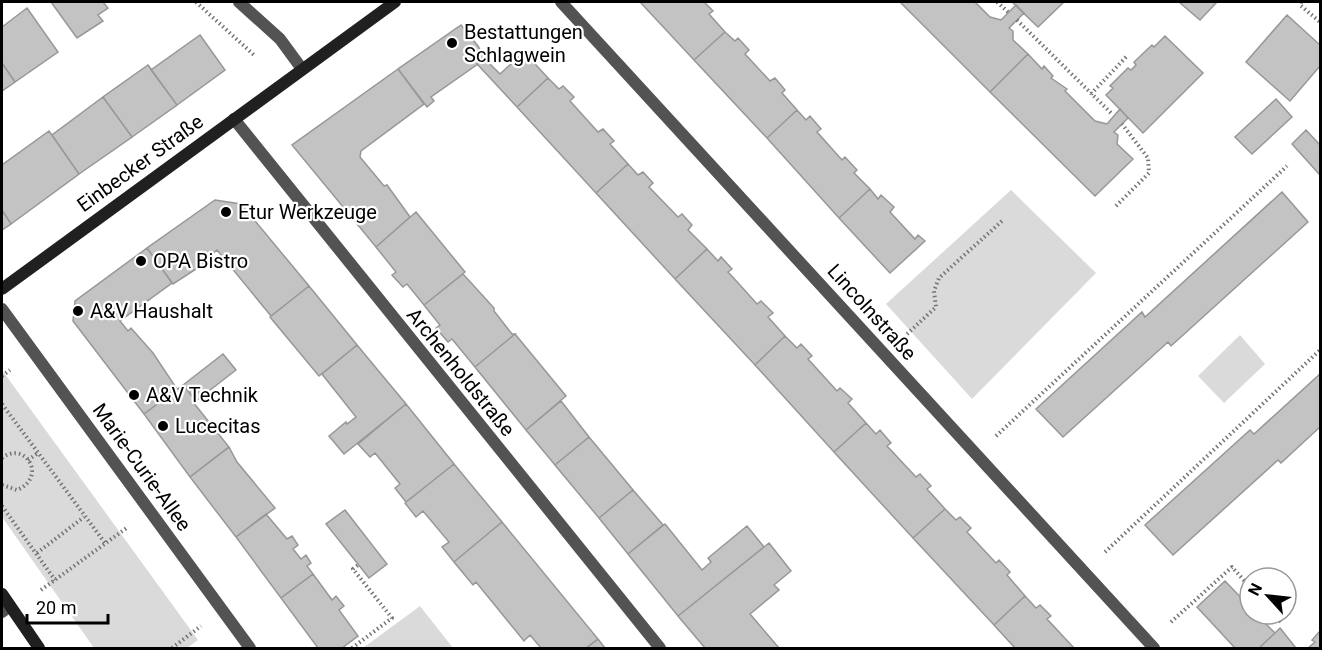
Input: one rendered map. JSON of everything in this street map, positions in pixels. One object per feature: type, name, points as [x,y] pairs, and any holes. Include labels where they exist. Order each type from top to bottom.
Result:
[{"type":"street","points":[[239,2],[280,39],[302,69]]},
{"type":"street","name":"Einbecker Straße","points":[[2,290],[395,2]]},
{"type":"street","name":"Lincolnstraße","points":[[561,2],[1154,648]]},
{"type":"street","name":"Archenholdstraße","points":[[234,119],[386,311],[660,648]]},
{"type":"street","name":"Marie-Curie-Allee","points":[[2,309],[250,648]]},
{"type":"street","points":[[2,594],[6,609],[39,648]]},
{"type":"path","points":[[196,2],[255,56]]},
{"type":"path","points":[[997,2],[1008,12]]},
{"type":"path","points":[[1301,2],[1300,5],[1320,22]]},
{"type":"path","points":[[1017,21],[1113,115]]},
{"type":"path","points":[[1091,94],[1128,56]]},
{"type":"path","points":[[1116,206],[1149,173],[1148,158],[1122,124]]},
{"type":"path","points":[[996,436],[1287,166]]},
{"type":"path","points":[[907,334],[936,307],[934,291],[939,278],[1002,221]]},
{"type":"path","points":[[1105,552],[1320,350]]},
{"type":"path","points":[[2,376],[10,370]]},
{"type":"path","points":[[2,404],[105,543]]},
{"type":"path","points":[[2,458],[16,453],[28,460],[32,473],[26,486],[12,489],[2,485]]},
{"type":"path","points":[[28,460],[38,453]]},
{"type":"path","points":[[2,506],[56,580]]},
{"type":"path","points":[[37,553],[84,517]]},
{"type":"path","points":[[42,590],[128,527]]},
{"type":"path","points":[[352,648],[392,618],[353,569],[358,565]]},
{"type":"path","points":[[1171,622],[1232,567],[1238,574]]},
{"type":"path","points":[[172,648],[201,626]]},
{"type":"shaded area","points":[[1011,190],[1096,273],[972,399],[886,304]]},
{"type":"shaded area","points":[[1240,335],[1265,364],[1224,403],[1198,376]]},
{"type":"shaded area","points":[[2,370],[198,640],[187,648],[94,648],[2,517]]},
{"type":"shaded area","points":[[420,606],[453,648],[363,648]]},
{"type":"building","points":[[51,2],[103,2],[108,8],[98,15],[103,21],[77,38]]},
{"type":"building","points":[[640,2],[704,2],[713,11],[709,14],[725,32],[694,60]]},
{"type":"building","points":[[900,2],[975,2],[990,17],[1001,20],[1016,5],[1024,13],[1009,28],[1013,31],[1013,40],[1028,54],[990,92]]},
{"type":"building","points":[[1012,2],[1064,2],[1038,27]]},
{"type":"building","points":[[1179,2],[1217,2],[1200,20]]},
{"type":"building","points":[[27,8],[58,52],[15,82],[2,63],[2,27]]},
{"type":"building","points":[[1287,15],[1320,45],[1320,66],[1290,101],[1246,62]]},
{"type":"building","points":[[461,25],[485,59],[431,97],[434,101],[427,107],[398,69]]},
{"type":"building","points":[[725,32],[735,41],[738,38],[749,50],[745,54],[770,81],[775,78],[785,90],[782,93],[797,110],[767,138],[694,60]]},
{"type":"building","points":[[200,35],[225,70],[177,105],[151,70]]},
{"type":"building","points":[[1165,36],[1203,73],[1143,133],[1106,95],[1113,88],[1110,86],[1128,68],[1131,70],[1136,65],[1134,62]]},
{"type":"building","points":[[524,52],[548,78],[517,107],[477,64],[485,59],[500,74]]},
{"type":"building","points":[[1028,54],[1042,69],[1044,66],[1053,76],[1051,78],[1067,89],[1065,91],[1095,121],[1107,124],[1120,109],[1128,118],[1114,132],[1118,135],[1117,144],[1133,159],[1095,196],[990,92]]},
{"type":"building","points":[[2,63],[15,82],[2,91]]},
{"type":"building","points":[[148,65],[177,105],[132,137],[103,97]]},
{"type":"building","points":[[398,69],[424,104],[361,151],[360,157],[384,186],[387,185],[410,217],[376,247],[292,145]]},
{"type":"building","points":[[548,78],[559,89],[563,86],[574,97],[570,101],[598,132],[603,129],[614,141],[610,144],[628,164],[596,193],[517,107]]},
{"type":"building","points":[[103,97],[132,137],[79,174],[52,135]]},
{"type":"building","points":[[1276,99],[1292,117],[1252,154],[1235,137]]},
{"type":"building","points":[[797,110],[806,120],[810,116],[821,129],[817,132],[842,160],[845,157],[857,170],[854,173],[870,189],[839,218],[767,138]]},
{"type":"building","points":[[1306,130],[1320,145],[1320,175],[1292,144]]},
{"type":"building","points":[[49,131],[79,174],[11,224],[2,210],[2,165]]},
{"type":"building","points":[[628,164],[638,175],[643,172],[653,183],[649,187],[678,217],[682,214],[692,225],[688,230],[707,249],[675,279],[596,193]]},
{"type":"building","points":[[870,189],[878,199],[881,195],[894,207],[890,212],[915,239],[918,235],[925,241],[890,273],[839,218]]},
{"type":"building","points":[[1282,192],[1308,222],[1171,346],[1168,342],[1063,437],[1036,409],[1142,312],[1145,317]]},
{"type":"building","points":[[215,200],[241,204],[309,286],[271,316],[217,250],[207,258],[210,260],[173,284],[147,248]]},
{"type":"building","points":[[2,210],[11,224],[2,230]]},
{"type":"building","points":[[416,212],[465,272],[424,305],[407,284],[403,287],[392,275],[396,272],[376,247]]},
{"type":"building","points":[[147,248],[172,283],[120,321],[128,331],[131,328],[153,353],[177,389],[144,414],[73,321],[75,301]]},
{"type":"building","points":[[707,249],[718,261],[721,257],[732,269],[728,272],[757,304],[761,301],[773,313],[768,317],[785,336],[755,365],[675,279]]},
{"type":"building","points":[[463,274],[494,308],[512,334],[515,334],[475,367],[452,339],[448,342],[436,328],[440,325],[424,305]]},
{"type":"building","points":[[309,286],[357,345],[319,376],[270,317]]},
{"type":"building","points":[[515,334],[566,396],[526,430],[475,367]]},
{"type":"building","points":[[785,336],[797,348],[801,344],[812,356],[808,359],[837,391],[840,388],[852,399],[848,403],[866,423],[834,452],[755,365]]},
{"type":"building","points":[[357,345],[406,404],[344,454],[329,436],[356,417],[322,374]]},
{"type":"building","points":[[223,354],[236,370],[196,401],[183,385]]},
{"type":"building","points":[[1320,374],[1320,427],[1281,463],[1278,460],[1173,555],[1145,525],[1250,430],[1254,434]]},
{"type":"building","points":[[183,385],[196,401],[193,402],[229,447],[190,477],[144,414]]},
{"type":"building","points":[[561,401],[589,437],[555,465],[526,430]]},
{"type":"building","points":[[406,404],[454,464],[406,502],[395,488],[400,484],[375,453],[370,457],[358,444]]},
{"type":"building","points":[[866,423],[876,434],[880,430],[891,443],[887,446],[916,477],[920,474],[931,486],[927,489],[945,509],[913,538],[834,452]]},
{"type":"building","points":[[589,437],[633,490],[599,518],[555,465]]},
{"type":"building","points":[[229,447],[237,462],[275,508],[236,537],[190,477]]},
{"type":"building","points":[[454,464],[502,522],[454,562],[442,547],[449,542],[423,511],[416,517],[405,503]]},
{"type":"building","points":[[633,490],[663,525],[628,554],[599,518]]},
{"type":"building","points":[[945,509],[956,520],[960,517],[971,528],[967,532],[996,563],[999,560],[1010,572],[1007,575],[1025,596],[994,625],[913,538]]},
{"type":"building","points":[[345,510],[387,564],[369,578],[326,524]]},
{"type":"building","points":[[266,514],[287,539],[292,536],[298,545],[293,549],[301,559],[306,555],[311,563],[307,566],[313,574],[281,598],[236,537]]},
{"type":"building","points":[[502,522],[598,639],[586,648],[541,648],[530,635],[524,641],[476,582],[473,585],[454,562]]},
{"type":"building","points":[[665,524],[702,570],[711,562],[708,558],[747,526],[764,547],[678,616],[628,554]]},
{"type":"building","points":[[769,543],[791,571],[774,585],[779,590],[750,614],[779,648],[705,648],[678,616]]},
{"type":"building","points":[[313,574],[332,600],[336,596],[344,606],[339,610],[358,636],[342,648],[318,648],[281,598]]},
{"type":"building","points":[[1225,581],[1238,595],[1238,626],[1268,626],[1275,633],[1259,648],[1235,648],[1197,607]]},
{"type":"building","points":[[1025,596],[1036,608],[1040,605],[1051,616],[1047,619],[1074,648],[1015,648],[994,625]]},
{"type":"building","points":[[1280,628],[1296,648],[1259,648],[1275,633]]},
{"type":"building","points":[[1320,631],[1320,648],[1308,648],[1315,642],[1312,640]]},
{"type":"building","points":[[598,639],[605,648],[586,648]]},
{"type":"place","name":"Bestattungen Schlagwein","points":[[452,43]]},
{"type":"place","name":"Etur Werkzeuge","points":[[226,212]]},
{"type":"place","name":"OPA Bistro","points":[[141,261]]},
{"type":"place","name":"A&V Haushalt","points":[[78,311]]},
{"type":"place","name":"A&V Technik","points":[[134,395]]},
{"type":"place","name":"Lucecitas","points":[[163,426]]}]
